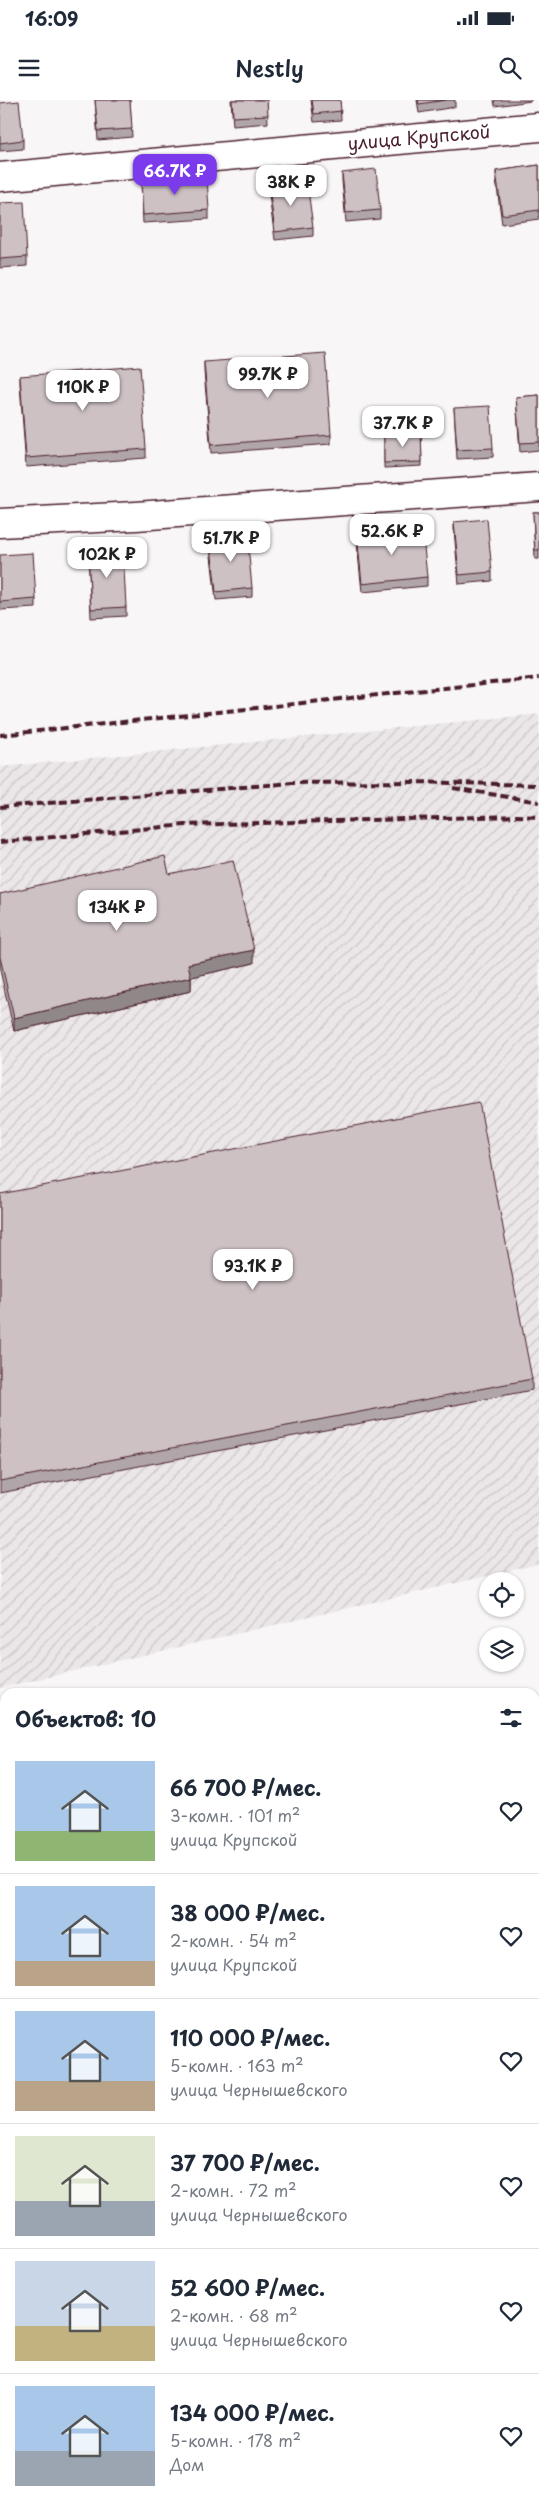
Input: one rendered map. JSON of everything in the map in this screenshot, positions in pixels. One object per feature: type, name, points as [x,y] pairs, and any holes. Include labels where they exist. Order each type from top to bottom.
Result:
[{"type":"street","name":"улица Крупской","points":[[0,177],[539,127]]},
{"type":"street","points":[[0,523],[136,516],[539,487]]},
{"type":"shaded area","points":[[539,714],[539,1564],[504,1572],[479,1572],[479,1578],[0,1688],[0,767]]},
{"type":"building","points":[[95,100],[130,100],[132,129],[98,131]]},
{"type":"building","points":[[232,100],[267,100],[268,115],[233,117]]},
{"type":"building","points":[[312,100],[340,100],[341,111],[314,114]]},
{"type":"building","points":[[418,100],[446,100],[419,104]]},
{"type":"building","points":[[19,101],[23,140],[0,143],[0,103]]},
{"type":"building","points":[[539,165],[539,210],[502,215],[496,171]]},
{"type":"building","points":[[376,169],[380,210],[346,213],[342,173]]},
{"type":"building","points":[[207,178],[209,210],[143,215],[141,182]]},
{"type":"building","points":[[307,182],[313,227],[275,232],[269,187]]},
{"type":"building","points":[[24,202],[27,257],[0,259],[0,203]]},
{"type":"building","points":[[325,353],[331,435],[211,445],[204,362]]},
{"type":"building","points":[[140,366],[146,449],[26,458],[20,376]]},
{"type":"building","points":[[539,395],[539,442],[520,443],[516,397]]},
{"type":"building","points":[[490,406],[493,448],[457,450],[454,408]]},
{"type":"building","points":[[421,432],[422,462],[384,463],[384,433]]},
{"type":"building","points":[[533,512],[539,512],[539,550],[535,550]]},
{"type":"building","points":[[487,519],[492,572],[459,575],[454,522]]},
{"type":"building","points":[[422,527],[427,577],[362,584],[357,534]]},
{"type":"building","points":[[247,534],[252,588],[216,592],[210,538]]},
{"type":"building","points":[[123,549],[126,607],[91,609],[88,551]]},
{"type":"building","points":[[33,553],[36,599],[0,602],[0,555]]},
{"type":"building","points":[[165,856],[169,874],[233,860],[254,950],[188,964],[191,977],[14,1018],[0,957],[0,894]]},
{"type":"building","points":[[479,1102],[532,1379],[0,1481],[0,1194]]},
{"type":"railway","points":[[0,735],[539,678]]},
{"type":"railway","points":[[0,807],[292,783],[412,782],[539,785]]},
{"type":"railway","points":[[453,788],[539,802]]},
{"type":"railway","points":[[0,842],[185,825],[539,817]]}]
